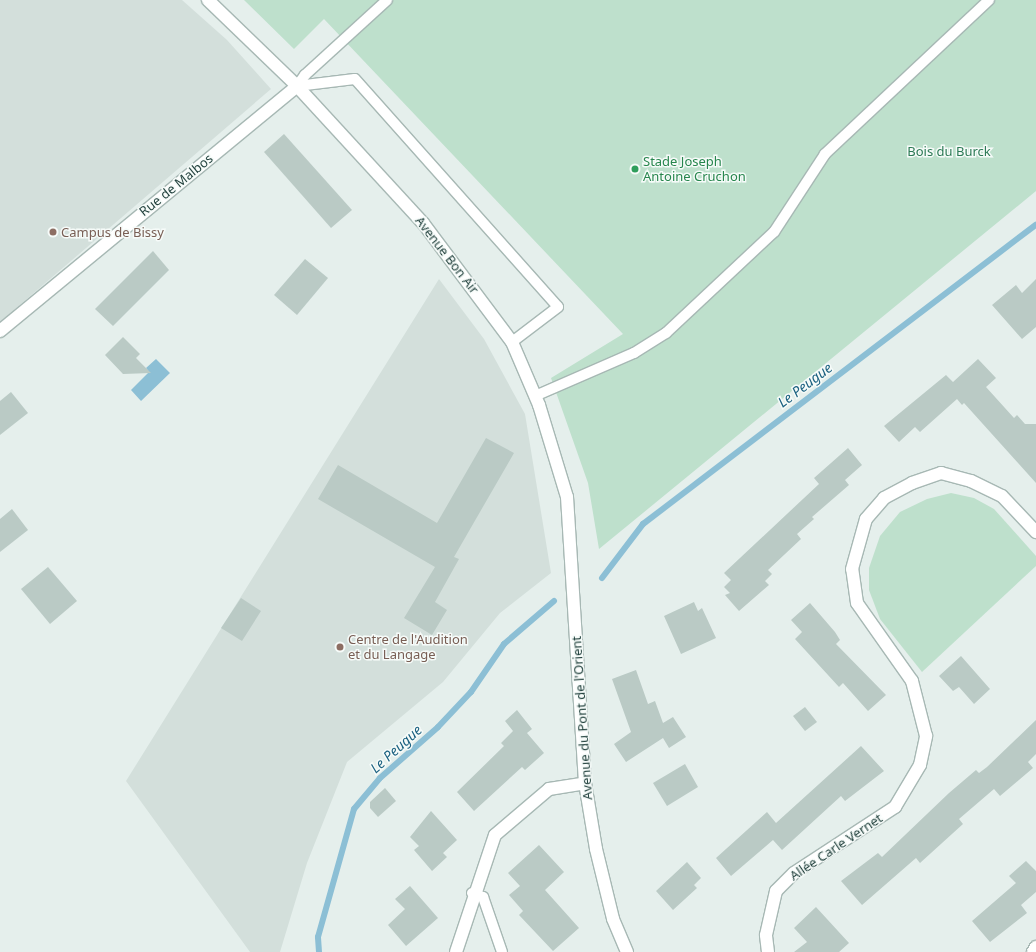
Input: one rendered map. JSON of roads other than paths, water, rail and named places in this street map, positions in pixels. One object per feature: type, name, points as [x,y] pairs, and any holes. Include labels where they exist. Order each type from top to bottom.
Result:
[{"type":"street","name":"Avenue Bon Air","points":[[208,0],[297,86],[423,223],[512,342],[535,396],[567,497],[572,574]]},
{"type":"street","name":"Rue de Malbos","points":[[0,331],[297,86]]},
{"type":"street","name":"Allée Carle Vernet","points":[[768,952],[766,935],[776,891],[794,873],[894,807],[920,765],[926,736],[912,681],[857,602],[852,570],[866,519],[884,498],[912,483],[941,473],[971,481],[1002,496],[1036,532]]},
{"type":"street","name":"Avenue du Pont de l'Orient","points":[[572,574],[585,783],[611,911],[626,952]]},
{"type":"street","points":[[456,952],[472,893],[495,835],[549,789],[585,783]]},
{"type":"street","points":[[1033,952],[1036,947]]},
{"type":"lane","points":[[297,86],[304,75],[387,0]]},
{"type":"lane","points":[[535,396],[634,353],[666,333],[774,232],[825,154],[989,0]]},
{"type":"lane","points":[[297,86],[355,79],[558,307],[512,342]]},
{"type":"lane","points":[[472,893],[483,897],[502,952]]},
{"type":"water","points":[[156,359],[170,373],[141,401],[131,390],[149,372],[146,368]]},
{"type":"waterway","name":"Le Peugue","points":[[602,578],[643,524],[1036,225]]},
{"type":"waterway","name":"Le Peugue","points":[[319,952],[318,937],[354,809],[380,778],[438,727],[471,692],[504,644],[554,601]]},
{"type":"place","name":"Stade Joseph Antoine Cruchon","points":[[635,169]]},
{"type":"place","name":"Campus de Bissy","points":[[53,232]]},
{"type":"place","name":"Centre de l'Audition et du Langage","points":[[340,647]]},
{"type":"park label","name":"Bois du Burck","points":[[949,151]]}]
